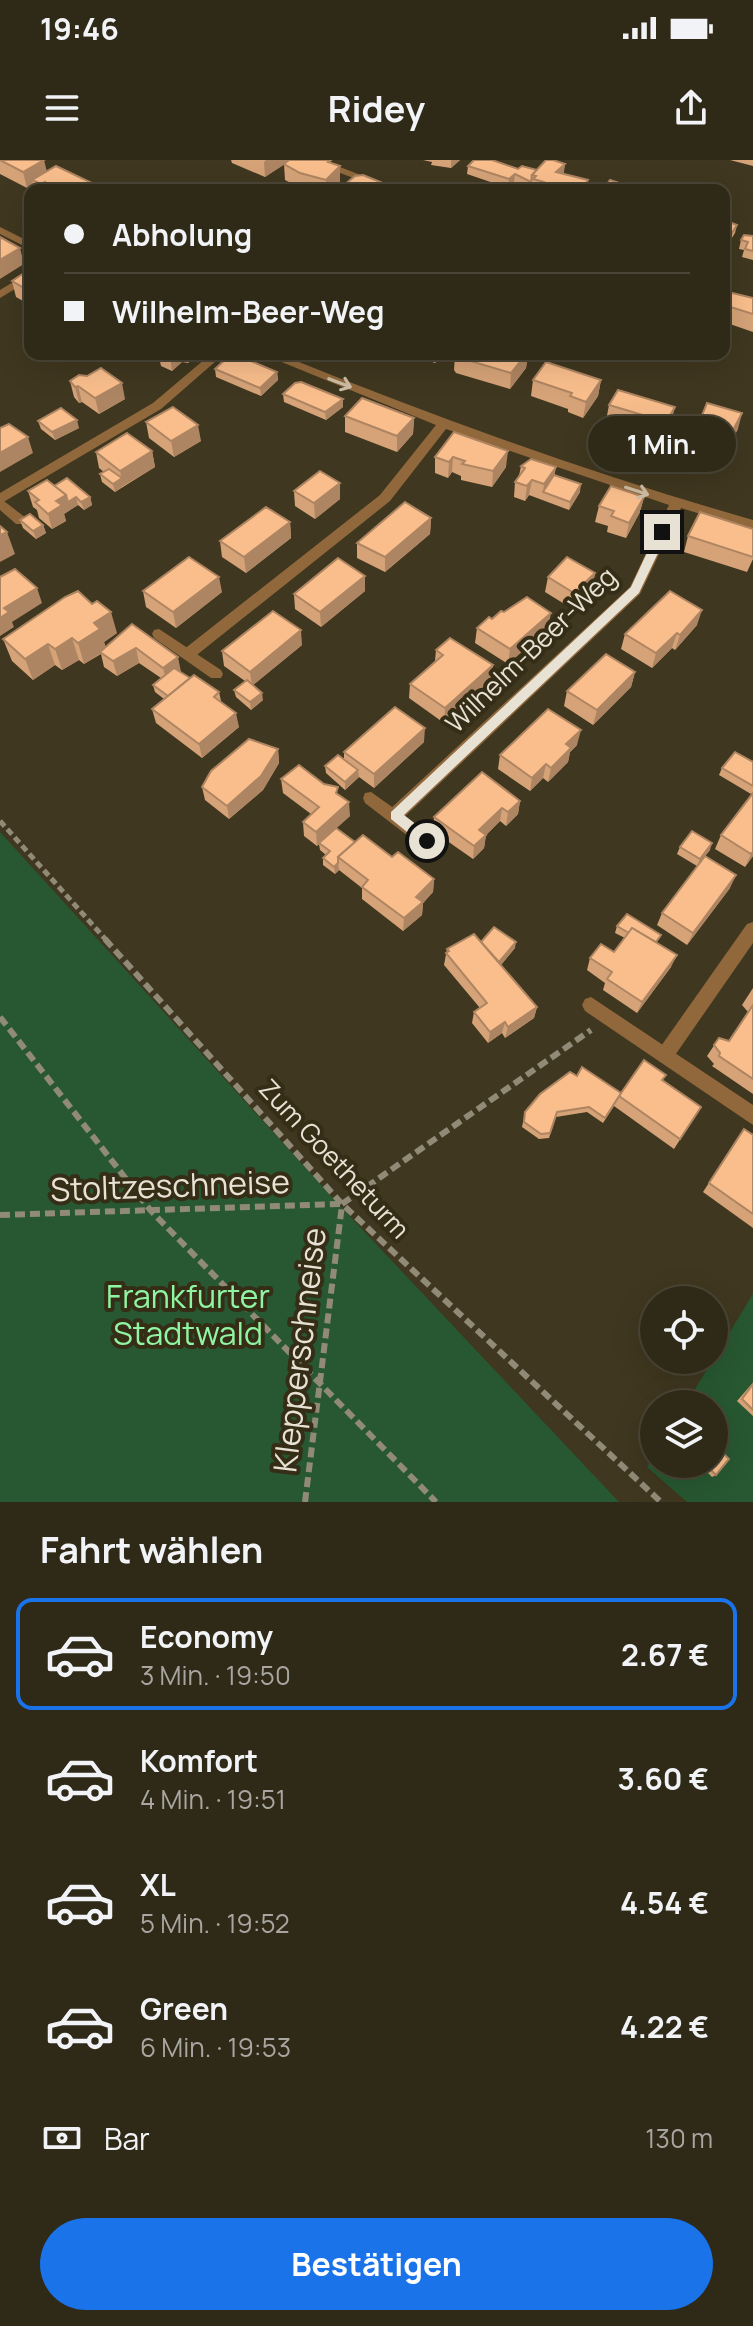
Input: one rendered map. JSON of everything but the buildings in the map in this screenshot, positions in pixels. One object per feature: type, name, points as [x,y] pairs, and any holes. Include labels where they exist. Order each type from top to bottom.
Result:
[{"type":"street","points":[[312,160],[378,184]]},
{"type":"street","points":[[0,230],[24,243]]},
{"type":"street","points":[[0,295],[24,279]]},
{"type":"street","points":[[21,521],[0,501],[157,406],[211,360]]},
{"type":"street","points":[[283,360],[444,423],[676,504],[753,525]]},
{"type":"street","points":[[188,654],[385,498],[444,423]]},
{"type":"street","name":"Wilhelm-Beer-Weg","points":[[395,815],[635,590],[676,504]]},
{"type":"street","points":[[159,634],[216,674]]},
{"type":"street","points":[[371,798],[427,841]]},
{"type":"street","points":[[665,1055],[753,929]]},
{"type":"street","points":[[591,1005],[753,1116]]},
{"type":"path","name":"Zum Goetheturm","points":[[0,821],[342,1204],[661,1502]]},
{"type":"path","points":[[0,1017],[151,1211],[436,1502]]},
{"type":"path","points":[[342,1204],[609,1017]]},
{"type":"path","name":"Stoltzeschneise","points":[[0,1215],[342,1204]]},
{"type":"path","name":"Klepperschneise","points":[[305,1502],[342,1204]]},
{"type":"green space","name":"Frankfurter Stadtwald","points":[[0,832],[343,1209],[619,1502],[0,1502]]},
{"type":"green space","points":[[753,1294],[753,1502],[687,1502],[660,1478],[728,1478],[728,1390],[695,1390],[704,1374],[728,1374],[728,1335]]},
{"type":"route","points":[[427,841],[395,815],[635,590],[662,532]]}]
